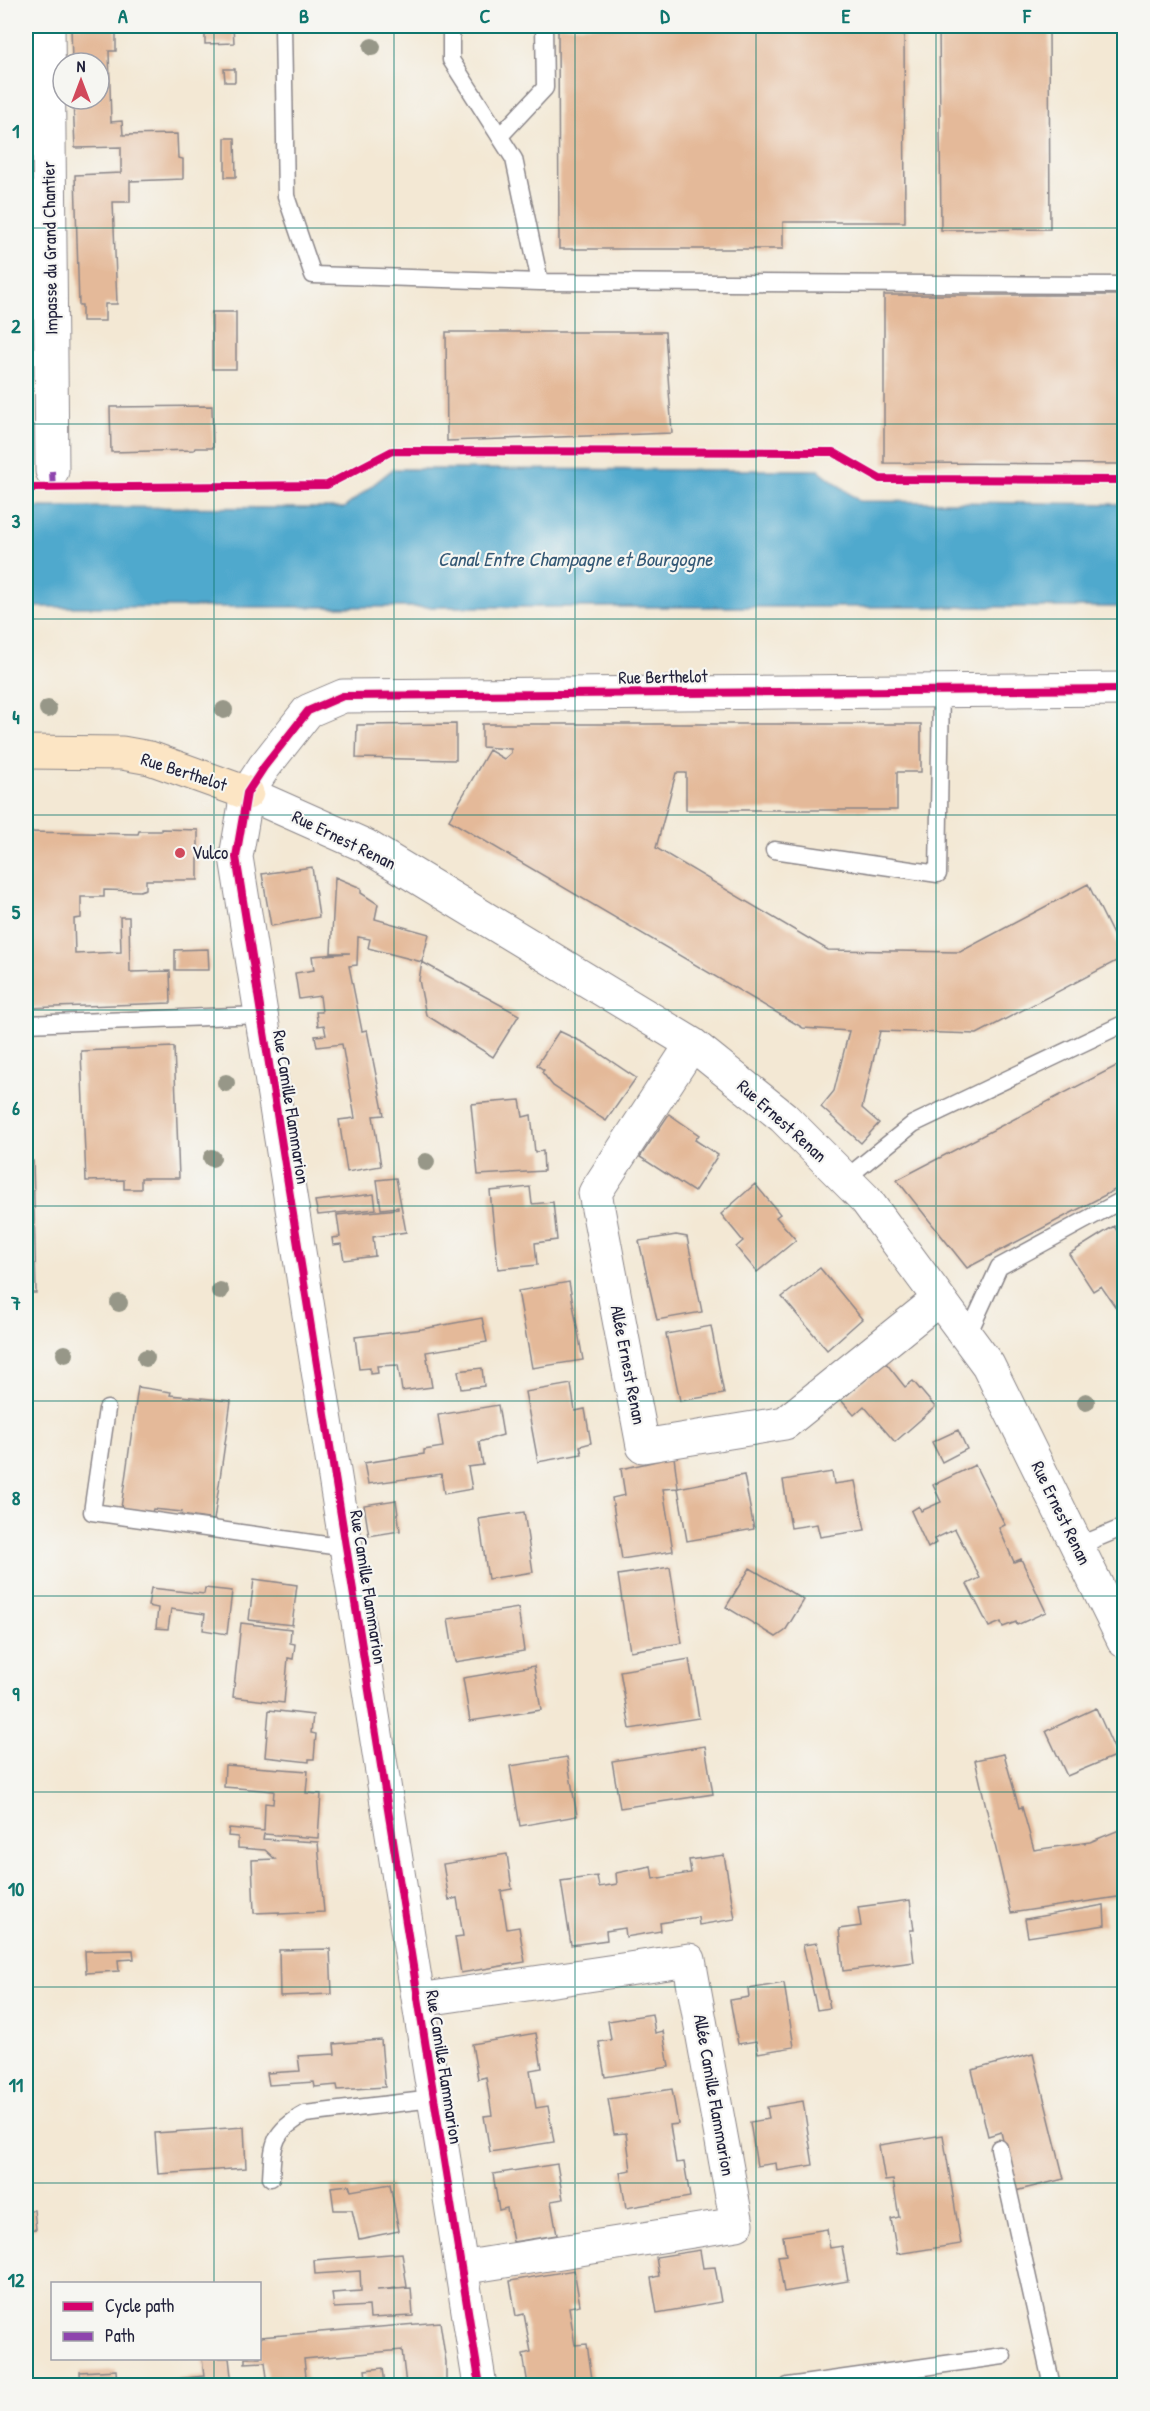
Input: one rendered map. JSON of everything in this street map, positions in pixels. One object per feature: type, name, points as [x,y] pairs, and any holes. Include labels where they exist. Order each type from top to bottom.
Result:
[{"type":"street","name":"Impasse du Grand Chantier","points":[[48,26],[52,471]]},
{"type":"street","name":"Rue Berthelot","points":[[26,752],[122,753],[150,758],[247,794],[264,767],[308,711],[343,696],[1125,689]]},
{"type":"street","name":"Rue Camille Flammarion","points":[[247,794],[236,857],[480,2385]]},
{"type":"street","name":"Rue Ernest Renan","points":[[247,794],[366,846],[692,1044],[783,1117],[866,1200],[988,1365],[1125,1641]]},
{"type":"street","name":"Allée Ernest Renan","points":[[692,1044],[595,1193],[643,1446],[785,1423],[939,1299]]},
{"type":"street","name":"Allée Camille Flammarion","points":[[419,2000],[689,1960],[737,2224],[461,2268]]},
{"type":"lane","points":[[282,26],[286,196],[313,274],[540,282],[1125,285]]},
{"type":"lane","points":[[451,26],[451,60],[514,159],[540,282]]},
{"type":"lane","points":[[500,136],[545,88],[544,26]]},
{"type":"lane","points":[[774,850],[938,874],[941,689]]},
{"type":"lane","points":[[26,1024],[261,1015]]},
{"type":"lane","points":[[845,1179],[913,1125],[1124,1024],[1125,1026]]},
{"type":"lane","points":[[967,1337],[999,1267],[1125,1199]]},
{"type":"lane","points":[[107,1409],[92,1512],[346,1548]]},
{"type":"lane","points":[[1078,1546],[1125,1527]]},
{"type":"lane","points":[[271,2178],[275,2138],[305,2114],[433,2099]]},
{"type":"lane","points":[[999,2148],[1052,2385]]},
{"type":"lane","points":[[788,2385],[1003,2356]]},
{"type":"water","name":"Canal Entre Champagne et Bourgogne","points":[[393,469],[819,470],[859,501],[1124,504],[1124,607],[26,607],[26,507],[344,508]]},
{"type":"building","points":[[71,26],[116,26],[116,51],[72,51]]},
{"type":"building","points":[[205,26],[233,26],[234,43],[205,44]]},
{"type":"building","points":[[558,26],[904,26],[905,222],[783,222],[783,249],[559,249]]},
{"type":"building","points":[[939,26],[1049,26],[1050,229],[941,230]]},
{"type":"building","points":[[224,69],[235,69],[235,82],[225,82]]},
{"type":"building","points":[[73,111],[111,111],[111,122],[122,121],[123,135],[177,134],[178,158],[183,159],[183,179],[130,181],[130,202],[113,202],[117,304],[105,304],[105,321],[82,321],[82,305],[79,305],[75,175],[121,173],[121,147],[75,148]]},
{"type":"building","points":[[225,138],[235,138],[236,177],[225,177]]},
{"type":"building","points":[[884,295],[1124,295],[1124,464],[884,463]]},
{"type":"building","points":[[212,312],[236,312],[236,369],[212,369]]},
{"type":"building","points":[[446,332],[665,332],[672,433],[447,441]]},
{"type":"building","points":[[212,406],[213,448],[111,452],[110,407]]},
{"type":"building","points":[[456,724],[456,760],[356,758],[357,725]]},
{"type":"building","points":[[482,724],[921,724],[921,772],[897,772],[897,810],[686,810],[686,773],[676,773],[656,848],[828,950],[960,952],[1088,884],[1124,957],[977,1034],[880,1031],[862,1108],[879,1123],[861,1143],[821,1107],[834,1091],[849,1031],[803,1028],[449,820],[489,750],[504,759],[511,753],[511,749],[482,747]]},
{"type":"building","points":[[161,829],[198,830],[198,880],[146,880],[146,889],[140,891],[104,890],[104,897],[81,897],[81,918],[74,919],[75,954],[121,952],[120,917],[129,917],[130,972],[170,971],[171,1003],[26,1008],[26,832],[138,834],[139,831],[161,831]]},
{"type":"building","points":[[312,867],[319,917],[271,926],[262,874]]},
{"type":"building","points":[[335,877],[361,888],[361,893],[378,904],[375,919],[429,934],[422,962],[368,948],[370,939],[358,937],[357,965],[349,966],[362,1031],[367,1030],[384,1115],[373,1116],[381,1166],[347,1172],[339,1120],[355,1118],[342,1044],[317,1047],[315,1036],[326,1035],[324,1025],[318,1026],[316,1012],[322,1012],[320,996],[299,999],[295,973],[314,970],[312,956],[350,953],[331,953]]},
{"type":"building","points":[[208,949],[209,970],[175,970],[175,950]]},
{"type":"building","points":[[422,962],[519,1015],[493,1057],[426,1015],[419,980]]},
{"type":"building","points":[[559,1031],[584,1043],[636,1078],[606,1121],[553,1086],[542,1072],[544,1070],[537,1065]]},
{"type":"building","points":[[174,1047],[179,1178],[141,1178],[141,1189],[124,1189],[124,1180],[86,1181],[81,1051]]},
{"type":"building","points":[[1124,1062],[1124,1185],[967,1268],[897,1180]]},
{"type":"building","points":[[520,1100],[523,1117],[531,1115],[535,1152],[543,1151],[544,1171],[478,1175],[471,1104]]},
{"type":"building","points":[[669,1114],[699,1135],[695,1140],[718,1155],[694,1192],[640,1157]]},
{"type":"building","points":[[33,1161],[36,1293],[26,1293],[26,1162]]},
{"type":"building","points":[[396,1178],[406,1232],[373,1237],[375,1256],[344,1260],[341,1244],[333,1245],[332,1238],[340,1237],[337,1215],[398,1209],[398,1207],[381,1209],[377,1180]]},
{"type":"building","points":[[755,1184],[780,1214],[776,1217],[796,1240],[757,1272],[736,1247],[743,1241],[721,1214]]},
{"type":"building","points":[[530,1187],[532,1204],[553,1202],[557,1240],[535,1243],[537,1265],[498,1269],[490,1191]]},
{"type":"building","points":[[374,1194],[376,1209],[318,1215],[315,1201]]},
{"type":"building","points":[[1114,1226],[1124,1242],[1124,1313],[1121,1315],[1101,1286],[1093,1291],[1069,1254]]},
{"type":"building","points":[[676,1235],[687,1237],[702,1312],[657,1320],[639,1241]]},
{"type":"building","points":[[820,1268],[862,1319],[827,1350],[782,1297]]},
{"type":"building","points":[[569,1282],[583,1360],[532,1368],[518,1291]]},
{"type":"building","points":[[482,1318],[487,1342],[426,1352],[432,1387],[402,1391],[398,1365],[377,1366],[378,1373],[370,1374],[370,1368],[359,1369],[355,1337],[422,1329]]},
{"type":"building","points":[[711,1326],[724,1394],[680,1401],[666,1334]]},
{"type":"building","points":[[886,1363],[905,1387],[913,1381],[935,1407],[895,1442],[864,1406],[854,1415],[841,1400]]},
{"type":"building","points":[[482,1368],[484,1386],[461,1389],[458,1371]]},
{"type":"building","points":[[571,1384],[575,1411],[585,1409],[591,1443],[580,1446],[582,1454],[538,1462],[525,1392]]},
{"type":"building","points":[[138,1387],[171,1392],[170,1395],[231,1401],[214,1520],[181,1515],[182,1512],[153,1509],[152,1512],[121,1508]]},
{"type":"building","points":[[498,1405],[503,1435],[479,1442],[483,1465],[468,1467],[472,1489],[444,1494],[441,1474],[368,1484],[364,1463],[424,1454],[424,1450],[443,1447],[438,1415]]},
{"type":"building","points":[[958,1430],[967,1449],[942,1462],[932,1442]]},
{"type":"building","points":[[674,1457],[678,1488],[663,1489],[673,1551],[622,1559],[612,1498],[625,1495],[621,1469]]},
{"type":"building","points":[[975,1465],[1005,1525],[999,1528],[1014,1562],[1021,1559],[1046,1612],[1017,1625],[1016,1622],[1003,1627],[1001,1622],[989,1627],[967,1584],[980,1578],[955,1529],[934,1539],[936,1543],[928,1548],[911,1511],[919,1506],[921,1511],[941,1502],[933,1485]]},
{"type":"building","points":[[832,1472],[834,1484],[855,1481],[865,1530],[820,1537],[817,1524],[791,1528],[783,1480]]},
{"type":"building","points":[[744,1475],[754,1529],[687,1541],[678,1488]]},
{"type":"building","points":[[396,1500],[400,1531],[369,1536],[364,1505]]},
{"type":"building","points":[[524,1512],[533,1572],[488,1579],[479,1519]]},
{"type":"building","points":[[670,1567],[682,1643],[630,1651],[618,1575]]},
{"type":"building","points":[[750,1568],[804,1600],[785,1631],[776,1637],[726,1607]]},
{"type":"building","points":[[254,1579],[297,1585],[292,1625],[249,1620]]},
{"type":"building","points":[[151,1588],[204,1594],[205,1588],[232,1591],[227,1634],[203,1630],[205,1614],[171,1609],[168,1629],[156,1628],[158,1608],[148,1606]]},
{"type":"building","points":[[518,1608],[524,1651],[455,1662],[448,1619]]},
{"type":"building","points":[[241,1623],[291,1629],[290,1643],[295,1644],[293,1659],[288,1658],[284,1703],[233,1697]]},
{"type":"building","points":[[689,1659],[699,1718],[630,1729],[620,1671]]},
{"type":"building","points":[[534,1666],[541,1710],[470,1721],[463,1678]]},
{"type":"building","points":[[1096,1708],[1117,1755],[1067,1776],[1046,1731]]},
{"type":"building","points":[[269,1710],[313,1715],[311,1733],[316,1734],[314,1759],[309,1759],[309,1762],[265,1757]]},
{"type":"building","points":[[705,1746],[713,1794],[620,1808],[612,1761]]},
{"type":"building","points":[[1004,1754],[1034,1850],[1090,1842],[1124,1828],[1124,1896],[1011,1913],[975,1760]]},
{"type":"building","points":[[567,1757],[577,1816],[520,1826],[510,1766]]},
{"type":"building","points":[[225,1765],[308,1771],[306,1793],[321,1794],[318,1838],[264,1834],[263,1839],[318,1842],[324,1912],[254,1913],[252,1860],[275,1859],[265,1850],[238,1848],[238,1837],[228,1836],[229,1828],[264,1831],[265,1803],[273,1804],[274,1791],[224,1787]]},
{"type":"building","points":[[507,1854],[512,1889],[501,1891],[507,1929],[519,1927],[525,1962],[461,1973],[455,1937],[463,1936],[457,1898],[449,1900],[443,1864]]},
{"type":"building","points":[[724,1855],[735,1919],[699,1925],[698,1917],[660,1923],[661,1931],[626,1937],[625,1928],[606,1931],[607,1940],[571,1945],[561,1881],[597,1876],[599,1887],[617,1884],[616,1873],[651,1866],[653,1879],[691,1873],[689,1860]]},
{"type":"building","points":[[910,1900],[914,1930],[910,1930],[914,1962],[843,1971],[839,1929],[861,1926],[858,1907]]},
{"type":"building","points":[[1104,1905],[1105,1925],[1028,1937],[1025,1919]]},
{"type":"building","points":[[817,1943],[830,2008],[817,2010],[803,1945]]},
{"type":"building","points":[[330,1949],[332,1994],[280,1996],[279,1950]]},
{"type":"building","points":[[133,1950],[134,1959],[118,1960],[119,1971],[86,1973],[85,1951]]},
{"type":"building","points":[[784,1983],[794,2047],[758,2053],[756,2041],[738,2044],[730,2000],[749,1997],[748,1989]]},
{"type":"building","points":[[652,2014],[655,2033],[663,2031],[669,2067],[605,2077],[599,2042],[611,2040],[608,2021]]},
{"type":"building","points":[[536,2033],[542,2068],[530,2070],[536,2108],[548,2106],[554,2142],[490,2152],[484,2116],[492,2115],[486,2077],[478,2079],[472,2044]]},
{"type":"building","points":[[381,2040],[385,2087],[338,2090],[337,2085],[315,2087],[314,2082],[269,2085],[267,2073],[300,2071],[298,2056],[335,2054],[334,2044]]},
{"type":"building","points":[[1033,2054],[1064,2179],[1015,2191],[1001,2132],[988,2136],[972,2070]]},
{"type":"building","points":[[672,2089],[678,2124],[670,2125],[676,2163],[684,2162],[690,2197],[626,2208],[620,2172],[631,2170],[626,2133],[614,2134],[608,2099]]},
{"type":"building","points":[[803,2101],[813,2165],[777,2171],[776,2163],[757,2166],[750,2122],[769,2119],[767,2107]]},
{"type":"building","points":[[244,2127],[246,2168],[158,2174],[155,2133]]},
{"type":"building","points":[[943,2135],[961,2244],[897,2254],[891,2219],[899,2217],[893,2180],[885,2181],[879,2145]]},
{"type":"building","points":[[557,2164],[563,2199],[551,2201],[557,2235],[513,2242],[507,2208],[499,2210],[493,2174]]},
{"type":"building","points":[[390,2184],[399,2231],[359,2239],[352,2210],[334,2210],[331,2187],[349,2185],[351,2191]]},
{"type":"building","points":[[26,2210],[34,2210],[36,2229],[26,2230]]},
{"type":"building","points":[[827,2229],[830,2248],[842,2246],[848,2281],[784,2292],[778,2256],[786,2255],[783,2236]]},
{"type":"building","points":[[700,2250],[703,2268],[715,2267],[721,2302],[657,2313],[651,2278],[659,2276],[656,2257]]},
{"type":"building","points":[[402,2253],[407,2287],[377,2290],[411,2288],[413,2316],[370,2318],[369,2306],[334,2308],[332,2293],[361,2291],[360,2271],[315,2274],[314,2260]]},
{"type":"building","points":[[574,2270],[580,2305],[569,2307],[575,2345],[587,2344],[592,2379],[550,2385],[528,2385],[523,2354],[531,2352],[524,2314],[516,2316],[510,2281]]},
{"type":"building","points":[[440,2322],[446,2362],[446,2385],[406,2385],[402,2350],[304,2359],[307,2385],[268,2385],[265,2362],[245,2363],[245,2360],[261,2360],[261,2337]]},
{"type":"building","points":[[202,2360],[229,2360],[232,2385],[127,2385],[204,2376]]},
{"type":"building","points":[[383,2368],[385,2385],[367,2385],[365,2370]]},
{"type":"building","points":[[116,2370],[117,2385],[81,2385],[80,2372]]},
{"type":"marked path","points":[[52,471],[53,489]]},
{"type":"cycle path","points":[[26,488],[327,485],[392,451],[833,452],[880,479],[1124,480]]},
{"type":"cycle path","points":[[480,2386],[236,857],[247,793],[264,767],[308,711],[343,696],[1124,689]]},
{"type":"place","name":"Vulco","points":[[180,853]]}]
